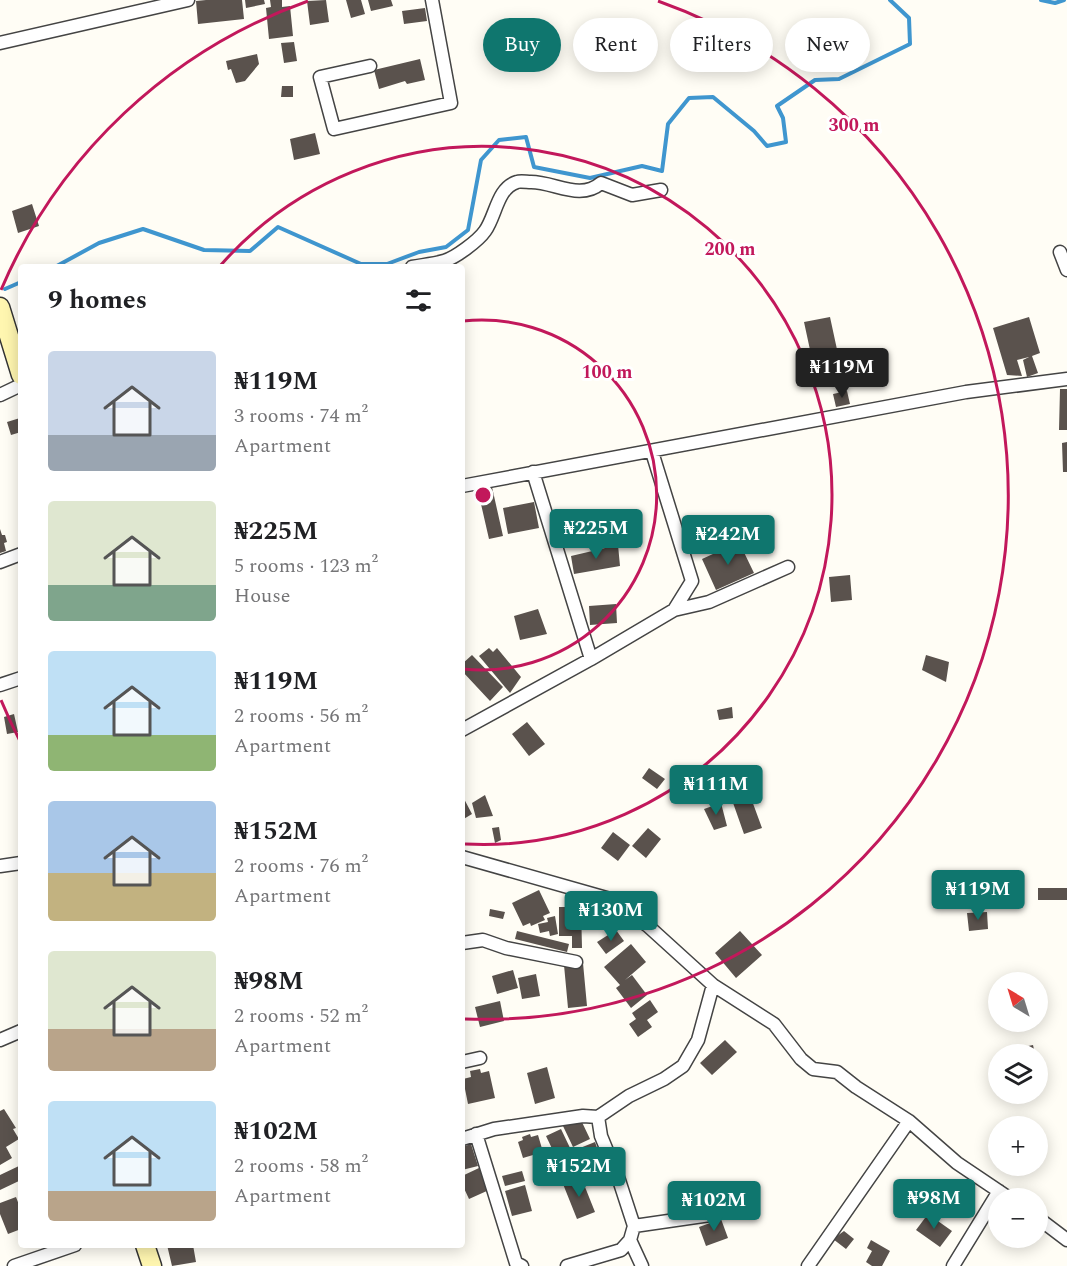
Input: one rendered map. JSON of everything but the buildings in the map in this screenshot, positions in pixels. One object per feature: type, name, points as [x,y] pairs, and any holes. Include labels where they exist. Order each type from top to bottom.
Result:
[{"type":"street","points":[[0,43],[188,0]]},
{"type":"street","points":[[370,66],[321,77],[334,129],[451,103],[432,0]]},
{"type":"street","points":[[429,264],[446,261],[485,232],[503,191],[517,181],[537,182],[582,192],[592,191],[601,183],[632,195],[661,190]]},
{"type":"street","points":[[1060,252],[1067,270]]},
{"type":"street","points":[[0,307],[18,365]]},
{"type":"street","points":[[465,485],[966,392],[1067,379]]},
{"type":"street","points":[[0,395],[18,386]]},
{"type":"street","points":[[652,452],[692,581],[709,602]]},
{"type":"street","points":[[533,472],[591,659]]},
{"type":"street","points":[[0,562],[18,555]]},
{"type":"street","points":[[465,728],[674,610],[709,602],[788,567]]},
{"type":"street","points":[[674,610],[692,581]]},
{"type":"street","points":[[0,685],[18,679]]},
{"type":"street","points":[[465,858],[610,899],[648,926],[713,985],[774,1024],[801,1059],[813,1069],[837,1072],[856,1088],[909,1121],[957,1163],[994,1188]]},
{"type":"street","points":[[0,866],[18,863]]},
{"type":"street","points":[[465,943],[483,940],[506,948],[576,962]]},
{"type":"street","points":[[465,1138],[494,1129],[583,1116],[598,1117],[629,1096],[664,1079],[682,1066],[694,1049],[713,985]]},
{"type":"street","points":[[0,1040],[18,1032]]},
{"type":"street","points":[[465,1061],[480,1058]]},
{"type":"street","points":[[567,1266],[621,1250],[630,1240],[634,1226],[601,1136],[598,1117]]},
{"type":"street","points":[[808,1266],[909,1121]]},
{"type":"street","points":[[476,1134],[516,1263],[522,1266]]},
{"type":"street","points":[[634,1226],[710,1215]]},
{"type":"street","points":[[953,1266],[988,1217]]},
{"type":"street","points":[[1048,1226],[1067,1240]]},
{"type":"street","points":[[630,1240],[642,1266]]},
{"type":"street","points":[[14,1266],[64,1248]]},
{"type":"street","points":[[146,1248],[152,1266]]},
{"type":"waterway","points":[[387,264],[419,252],[446,247],[468,230],[481,160],[499,140],[526,137],[534,167],[590,178],[642,166],[662,171],[668,124],[689,98],[713,97],[754,131],[767,146],[786,142],[783,118],[777,106],[815,80],[839,79],[910,44],[909,18],[890,0]]},
{"type":"waterway","points":[[1041,0],[1055,3],[1064,0]]},
{"type":"waterway","points":[[60,264],[99,243],[143,229],[204,250],[250,251],[278,227],[361,264]]},
{"type":"waterway","points":[[361,264],[387,264]]},
{"type":"waterway","points":[[5,289],[18,283]]}]
